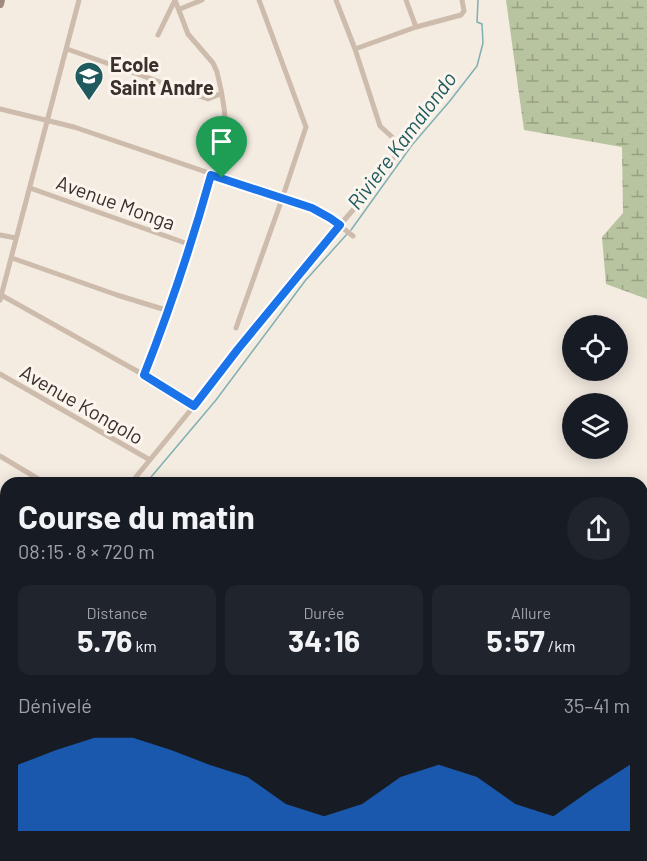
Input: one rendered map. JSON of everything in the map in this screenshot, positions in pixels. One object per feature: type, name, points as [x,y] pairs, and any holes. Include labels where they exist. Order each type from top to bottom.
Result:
[{"type":"street","points":[[79,0],[1,298],[144,375],[194,406]]},
{"type":"street","points":[[175,0],[188,34],[216,68],[227,136],[227,156],[222,178]]},
{"type":"street","points":[[158,35],[175,0]]},
{"type":"street","points":[[180,9],[202,0]]},
{"type":"street","points":[[236,328],[282,199],[306,123],[260,0]]},
{"type":"street","points":[[336,0],[380,126],[392,137]]},
{"type":"street","points":[[406,0],[416,27]]},
{"type":"street","points":[[355,49],[416,27],[461,15],[464,9],[462,0]]},
{"type":"street","points":[[67,49],[208,99],[220,93]]},
{"type":"street","points":[[0,109],[48,120],[312,208],[330,218],[353,236]]},
{"type":"street","points":[[136,477],[238,349],[379,180],[400,148]]},
{"type":"street","points":[[144,375],[169,311],[211,175]]},
{"type":"street","name":"Avenue Monga","points":[[30,188],[191,245]]},
{"type":"street","points":[[0,235],[15,238]]},
{"type":"street","points":[[12,258],[169,311]]},
{"type":"street","name":"Avenue Kongolo","points":[[0,374],[150,460]]},
{"type":"street","points":[[0,456],[35,477]]},
{"type":"green space","points":[[506,0],[647,0],[647,299],[606,284],[602,237],[623,213],[622,147],[524,130]]},
{"type":"waterway","name":"Riviere Kamalondo","points":[[351,230],[412,145],[477,66],[483,43],[482,24],[477,22],[478,0]]},
{"type":"waterway","name":"Riviere Kamalondo","points":[[151,477],[216,400],[305,281],[347,234]]},
{"type":"place","name":"Ecole Saint Andre","points":[[89,102]]},
{"type":"route","points":[[211,175],[222,178],[312,208],[340,225],[194,406],[144,375],[169,311],[211,175]]}]
